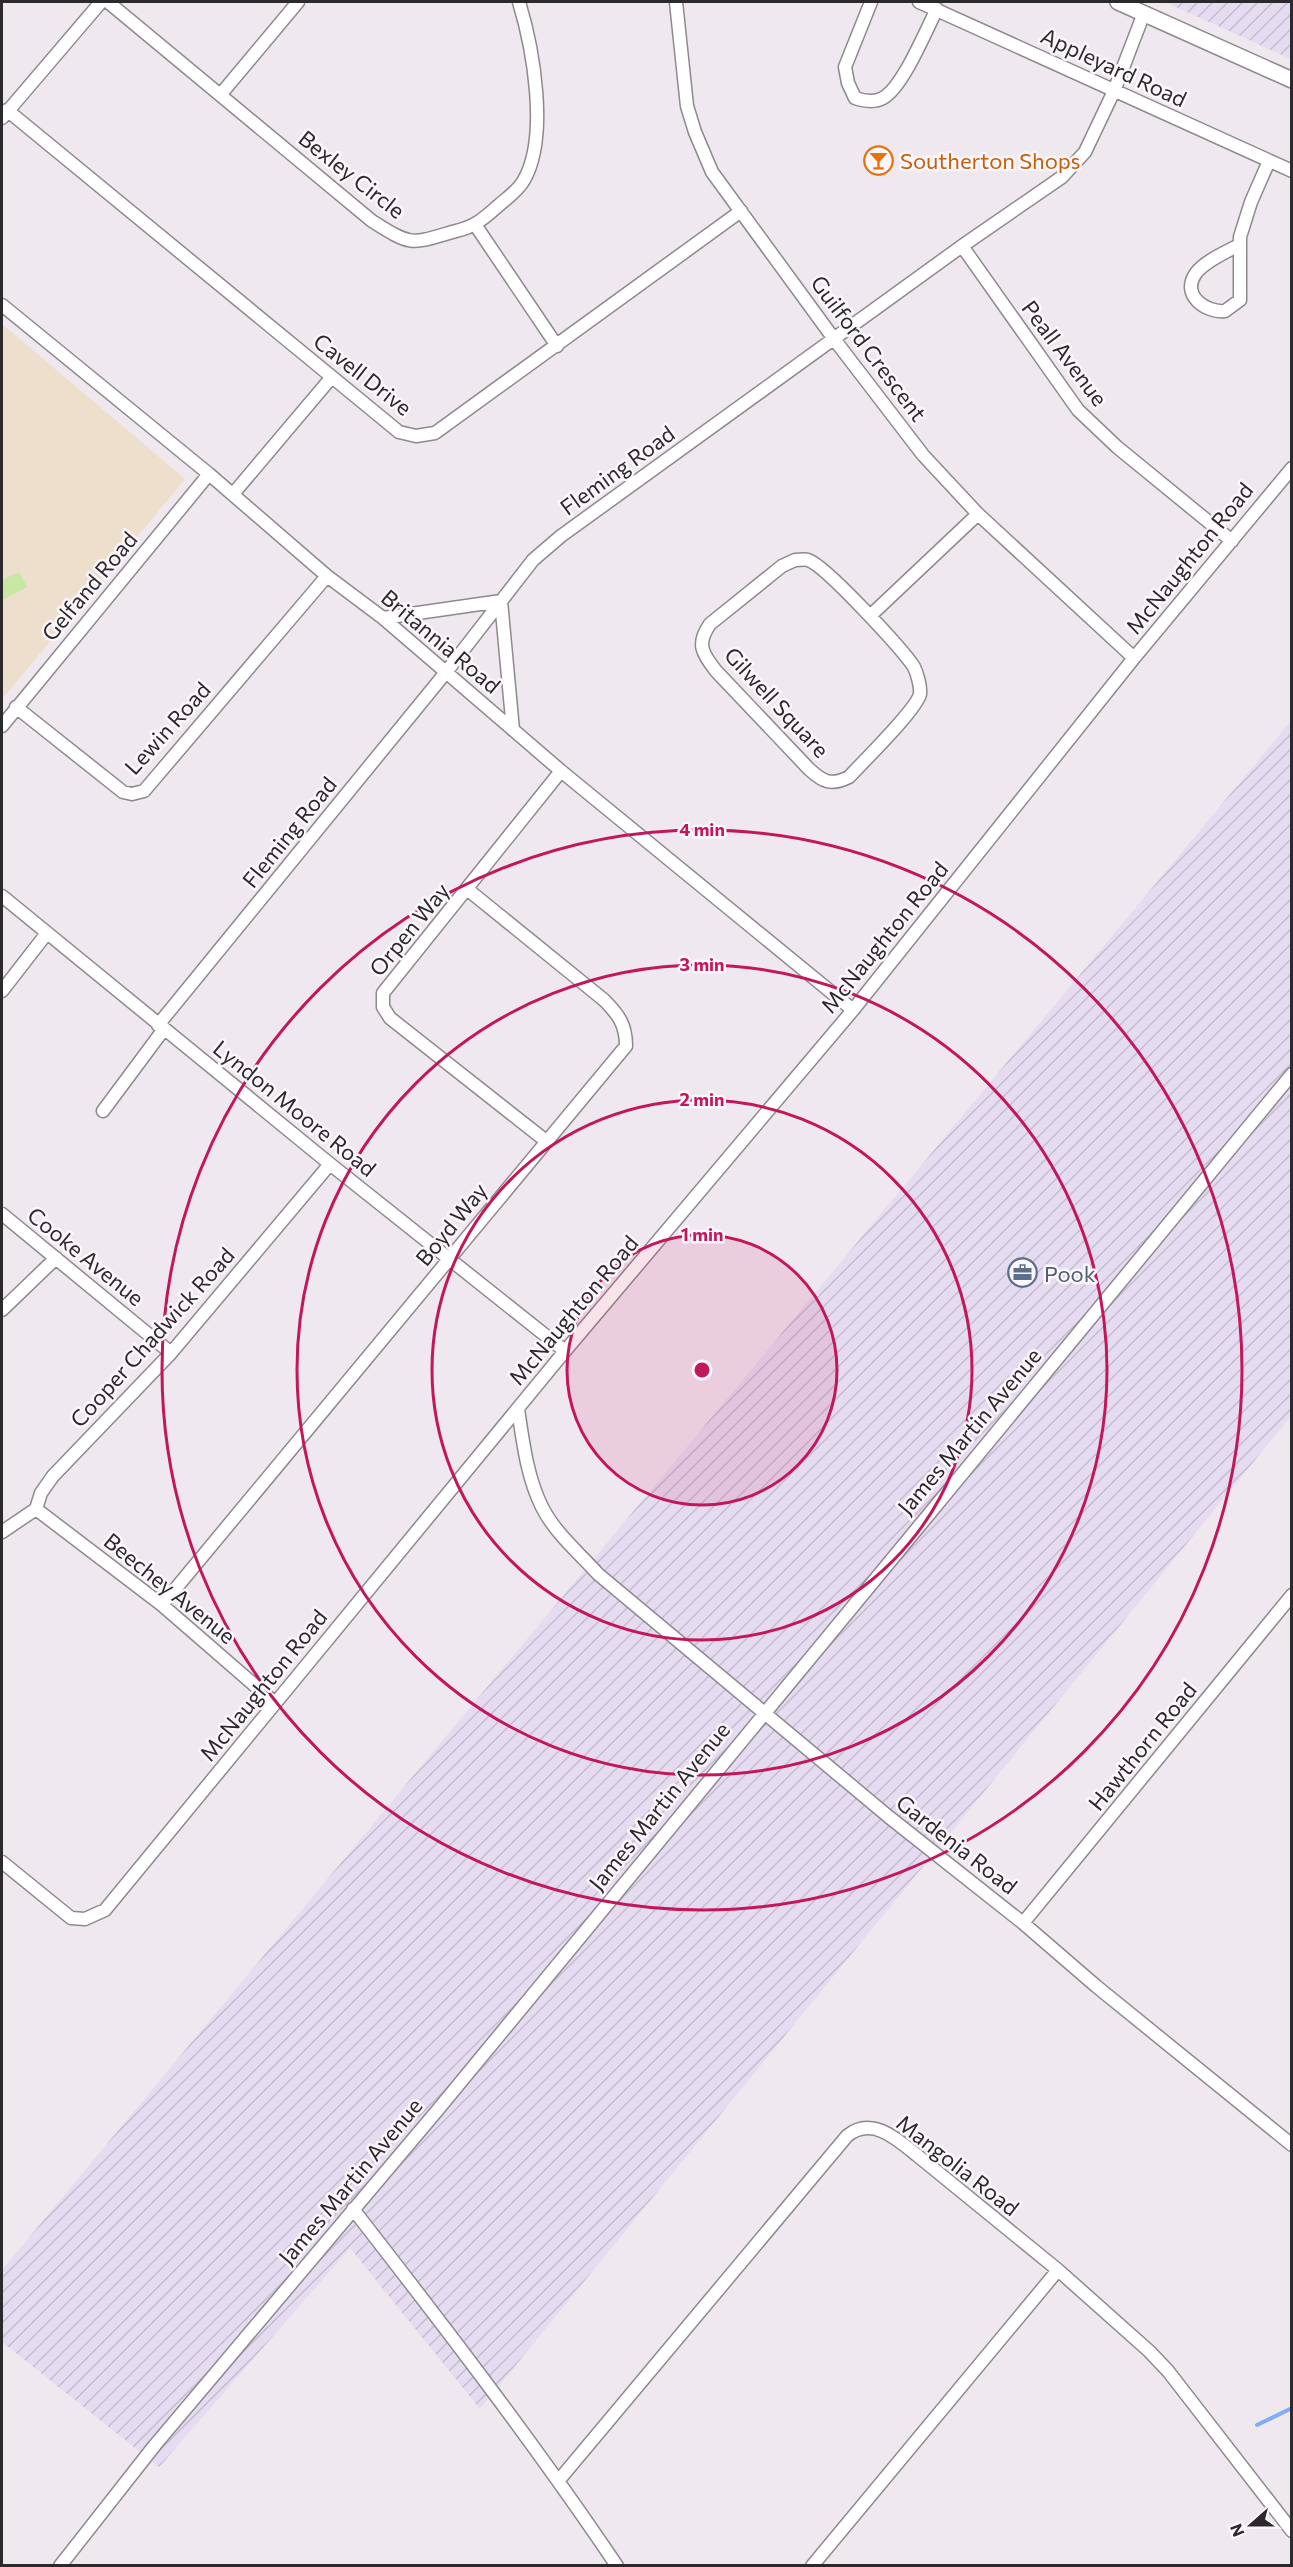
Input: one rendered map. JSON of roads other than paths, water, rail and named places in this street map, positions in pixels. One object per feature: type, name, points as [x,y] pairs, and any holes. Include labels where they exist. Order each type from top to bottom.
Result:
[{"type":"street","points":[[4,114],[100,2]]},
{"type":"street","name":"Bexley Circle","points":[[108,2],[372,221],[397,237],[416,242],[476,226],[525,180],[536,141],[536,92],[525,23],[519,2]]},
{"type":"street","points":[[221,94],[298,2]]},
{"type":"street","name":"Guilford Crescent","points":[[676,2],[687,106],[712,172],[834,339],[923,455],[978,514],[1134,658]]},
{"type":"street","points":[[871,2],[845,67],[848,83],[855,98],[867,101],[881,100],[895,89],[937,9]]},
{"type":"street","name":"Appleyard Road","points":[[920,2],[1292,171]]},
{"type":"street","points":[[1119,2],[1292,80]]},
{"type":"street","name":"Fleming Road","points":[[103,1111],[161,1027],[447,671],[533,560],[561,536],[962,246],[1062,177],[1085,152],[1114,91],[1144,13]]},
{"type":"street","name":"Cavell Drive","points":[[4,114],[399,432],[416,436],[435,433],[741,211]]},
{"type":"street","points":[[1239,245],[1196,273],[1192,283],[1192,293],[1197,302],[1208,309],[1225,311],[1240,300],[1239,245],[1251,202],[1269,161]]},
{"type":"street","points":[[476,226],[557,346]]},
{"type":"street","name":"Peall Avenue","points":[[962,246],[1078,410],[1117,447],[1232,541]]},
{"type":"street","name":"Britannia Road","points":[[2,305],[233,494],[327,576],[383,618],[447,671],[561,771],[853,1010]]},
{"type":"street","points":[[233,494],[332,378]]},
{"type":"street","name":"McNaughton Road","points":[[2,1862],[71,1918],[85,1919],[105,1910],[566,1351],[853,1010],[1134,658],[1292,468]]},
{"type":"street","name":"Gelfand Road","points":[[2,726],[16,706],[209,474]]},
{"type":"street","points":[[870,616],[978,514]]},
{"type":"street","name":"Gilwell Square","points":[[795,560],[808,560],[819,566],[870,616],[915,668],[920,695],[908,712],[849,777],[837,783],[823,781],[716,671],[703,654],[702,636],[710,624],[782,566],[795,560]]},
{"type":"street","name":"Lewin Road","points":[[16,706],[123,792],[132,794],[144,791],[327,576]]},
{"type":"street","points":[[383,618],[501,601],[513,730]]},
{"type":"street","name":"Orpen Way","points":[[546,1141],[390,1018],[383,1007],[383,993],[561,771]]},
{"type":"street","name":"Boyd Way","points":[[162,1605],[626,1047],[626,1030],[620,1015],[604,999],[467,889]]},
{"type":"street","name":"Lyndon Moore Road","points":[[2,896],[330,1164],[566,1351]]},
{"type":"street","points":[[2,991],[48,933]]},
{"type":"street","name":"James Martin Avenue","points":[[60,2565],[162,2436],[353,2210],[1292,1074]]},
{"type":"street","name":"Cooper Chadwick Road","points":[[36,1509],[42,1493],[53,1476],[171,1353],[330,1164]]},
{"type":"street","name":"Cooke Avenue","points":[[2,1214],[171,1353]]},
{"type":"street","points":[[2,1310],[56,1258]]},
{"type":"street","name":"Gardenia Road","points":[[518,1409],[528,1467],[542,1508],[557,1531],[598,1574],[889,1818],[1023,1923],[1096,1986],[1292,2145]]},
{"type":"street","points":[[2,1532],[36,1509]]},
{"type":"street","name":"Beechey Avenue","points":[[36,1509],[162,1605],[275,1703]]},
{"type":"street","name":"Hawthorn Road","points":[[1023,1923],[1292,1595]]},
{"type":"street","name":"Mangolia Road","points":[[559,2480],[854,2130],[873,2127],[897,2139],[1131,2332],[1168,2371],[1292,2531]]},
{"type":"street","points":[[353,2210],[457,2342],[559,2480],[617,2565]]},
{"type":"street","points":[[812,2565],[1058,2270]]},
{"type":"waterway","points":[[1257,2425],[1292,2408]]},
{"type":"place","name":"Southerton Shops","points":[[879,160]]},
{"type":"place","name":"Pook","points":[[1023,1273]]}]
